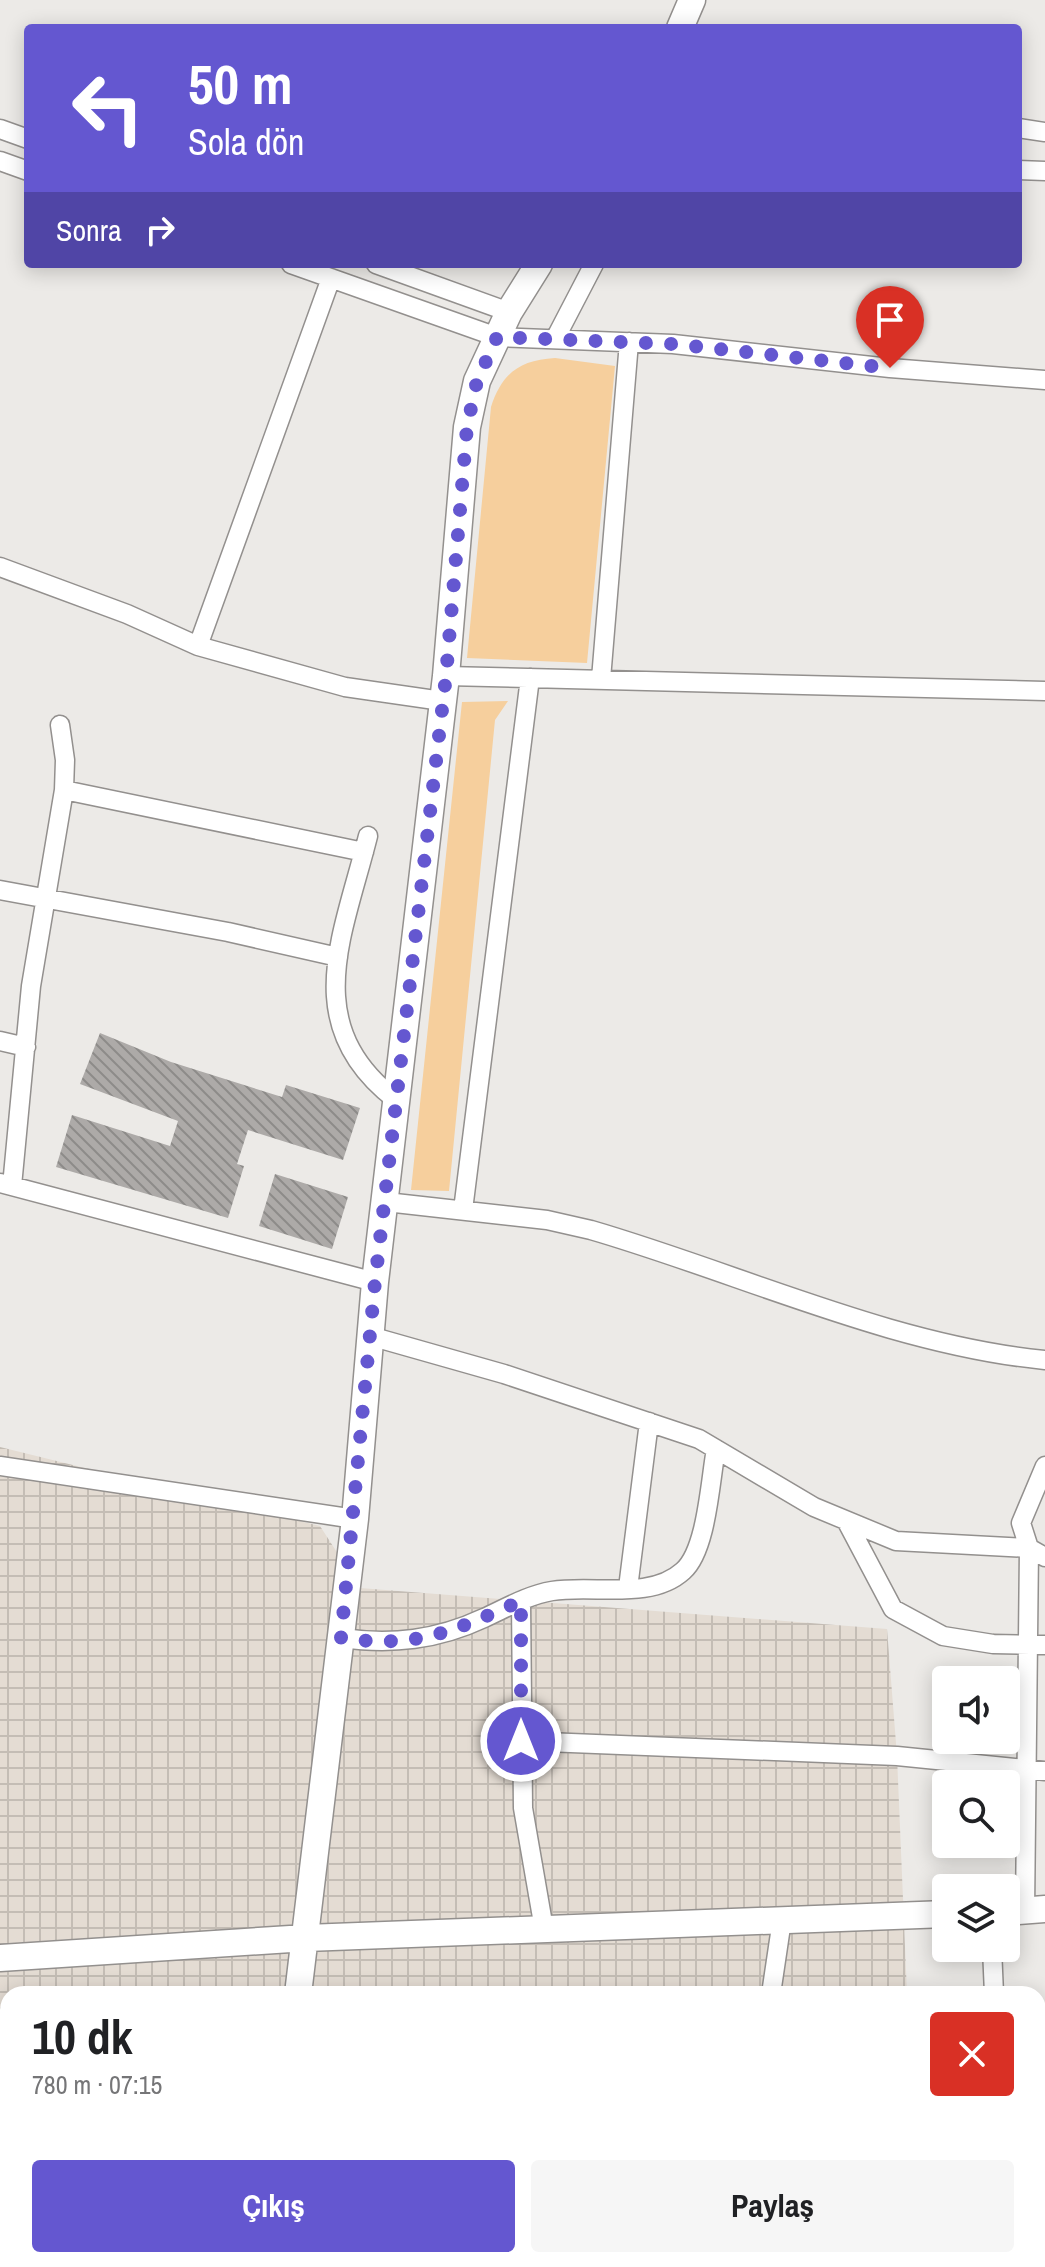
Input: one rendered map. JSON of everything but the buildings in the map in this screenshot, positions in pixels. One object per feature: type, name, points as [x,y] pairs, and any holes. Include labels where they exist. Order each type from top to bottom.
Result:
[{"type":"street","points":[[682,24],[692,0]]},
{"type":"street","points":[[0,129],[24,138]]},
{"type":"street","points":[[1022,129],[1045,132]]},
{"type":"street","points":[[0,161],[24,170]]},
{"type":"street","points":[[1022,170],[1045,171]]},
{"type":"street","points":[[302,268],[497,337],[629,342],[1045,380]]},
{"type":"street","points":[[387,268],[509,312]]},
{"type":"street","points":[[299,1986],[355,1519],[375,1282],[444,689],[467,427],[477,381],[509,312],[536,268]]},
{"type":"street","points":[[555,339],[592,268]]},
{"type":"street","points":[[198,646],[331,278]]},
{"type":"street","points":[[601,679],[629,342]]},
{"type":"street","points":[[0,567],[127,614],[198,646],[345,687],[444,689],[530,678],[1045,691]]},
{"type":"street","points":[[463,1210],[530,678]]},
{"type":"street","points":[[60,725],[65,760],[64,790],[44,897],[6,1184],[375,1282]]},
{"type":"street","points":[[64,790],[366,844],[338,957],[335,1006],[346,1046],[378,1087],[396,1100]]},
{"type":"street","points":[[0,890],[338,957]]},
{"type":"street","points":[[0,1041],[26,1047]]},
{"type":"street","points":[[386,1202],[547,1220],[591,1230],[878,1323],[992,1353],[1045,1360]]},
{"type":"street","points":[[370,1336],[504,1374],[699,1439],[848,1524],[896,1541],[1037,1552]]},
{"type":"street","points":[[628,1588],[649,1422]]},
{"type":"street","points":[[341,1638],[387,1642],[430,1638],[553,1590],[628,1588],[672,1580],[693,1561],[716,1449]]},
{"type":"street","points":[[0,1466],[355,1519]]},
{"type":"street","points":[[1025,1911],[1025,1771],[1036,1646],[1037,1552],[1021,1523],[1045,1466]]},
{"type":"street","points":[[848,1524],[893,1609],[943,1636],[1036,1646]]},
{"type":"street","points":[[521,1601],[521,1741],[525,1830],[544,1929]]},
{"type":"street","points":[[521,1741],[897,1756],[1045,1771]]},
{"type":"street","points":[[0,1958],[306,1938],[932,1915]]},
{"type":"street","points":[[772,1986],[782,1920]]},
{"type":"street","points":[[993,1962],[994,1986]]},
{"type":"shaded area","points":[[555,358],[615,366],[587,663],[467,658],[491,407],[501,385],[514,370],[532,362]]},
{"type":"shaded area","points":[[508,701],[495,720],[449,1191],[411,1190],[462,702]]},
{"type":"shaded area","points":[[0,1447],[320,1526],[360,1588],[887,1629],[897,1756],[907,1986],[0,1986]]},
{"type":"route","points":[[521,1741],[521,1601],[447,1634],[430,1638],[387,1642],[341,1638],[355,1519],[375,1282],[446,676],[467,427],[477,381],[497,337],[673,344],[890,368]]}]
